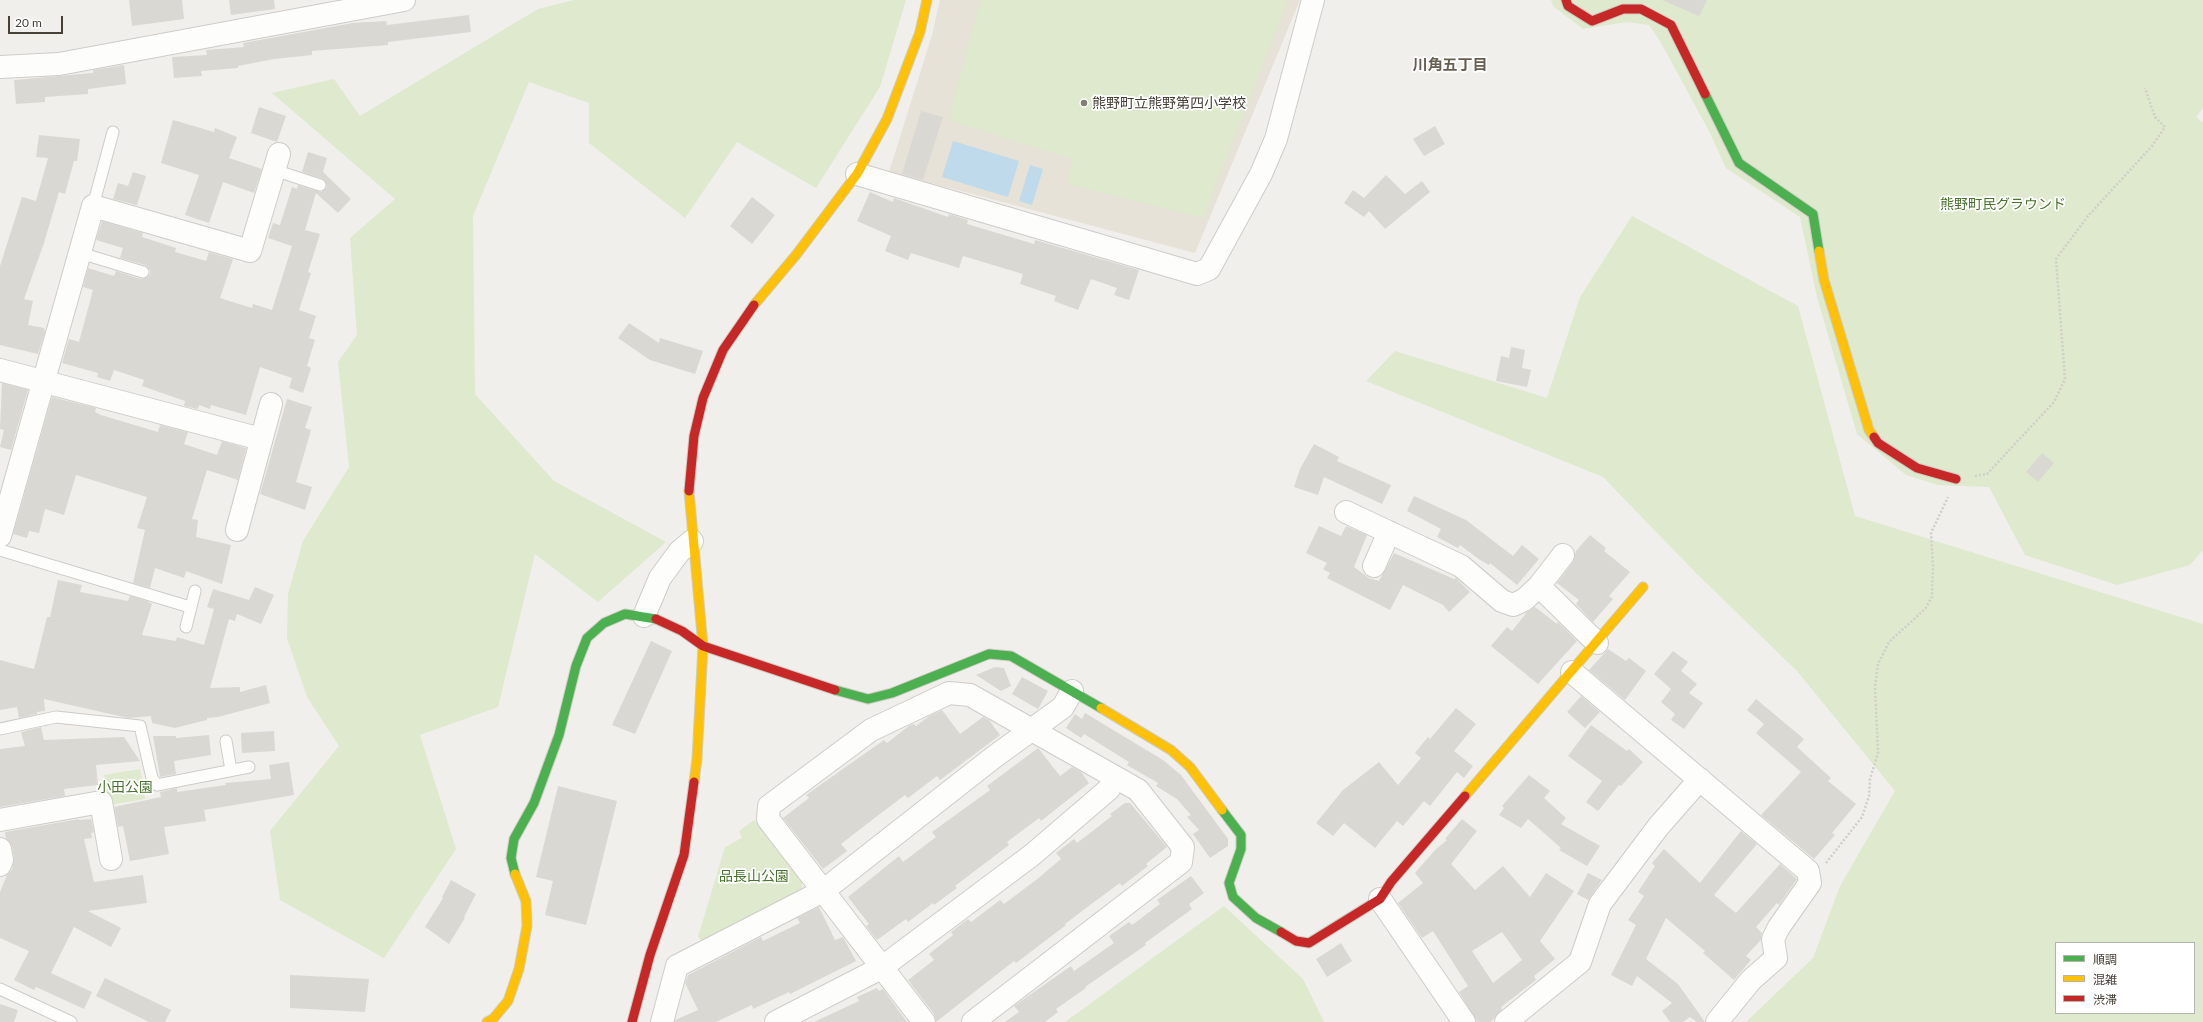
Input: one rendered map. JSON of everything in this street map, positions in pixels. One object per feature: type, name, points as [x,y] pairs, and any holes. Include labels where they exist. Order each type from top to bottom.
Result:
[{"type":"street","points":[[0,67],[59,64],[404,0]]},
{"type":"street","points":[[632,1022],[650,955],[684,855],[697,759],[702,646],[692,541],[689,488],[694,436],[702,398],[723,350],[748,313],[796,255],[856,174],[887,119],[920,32],[927,0]]},
{"type":"street","points":[[856,174],[1197,274],[1209,269],[1261,174],[1276,139],[1313,0]]},
{"type":"street","points":[[1566,0],[1568,6],[1592,21],[1623,9],[1641,9],[1671,25],[1739,163],[1813,214],[1824,280],[1869,430],[1878,443],[1917,468],[1956,479]]},
{"type":"street","points":[[0,536],[93,206],[250,251],[276,162]]},
{"type":"street","points":[[0,370],[261,439]]},
{"type":"street","points":[[237,530],[271,404]]},
{"type":"street","points":[[1346,512],[1461,566],[1502,601],[1514,605],[1524,600],[1539,586],[1563,555]]},
{"type":"street","points":[[1374,566],[1390,532]]},
{"type":"street","points":[[644,616],[660,578],[679,552],[692,541]]},
{"type":"street","points":[[1539,586],[1597,643]]},
{"type":"street","points":[[487,1022],[493,1019],[508,1001],[519,969],[527,926],[526,901],[515,875],[511,858],[514,839],[534,803],[559,735],[576,666],[587,638],[604,623],[625,614],[644,616],[682,631],[702,646],[852,696],[868,699],[892,693],[989,654],[1011,656],[1171,750],[1190,767],[1241,835],[1241,850],[1229,883],[1233,897],[1256,918],[1296,941],[1309,943],[1380,899],[1391,882],[1597,643],[1643,587]]},
{"type":"street","points":[[1572,672],[1808,871],[1810,883],[1779,927],[1773,939],[1776,958],[1751,980],[1717,1022]]},
{"type":"street","points":[[662,1022],[677,966],[823,891],[994,757],[1032,731],[1063,707],[1072,691]]},
{"type":"street","points":[[924,1022],[768,819],[769,806],[871,730],[949,693],[970,695],[1138,790],[1183,847],[1181,862],[973,1022]]},
{"type":"street","points":[[776,1022],[881,968],[1032,855],[1109,789],[1114,777]]},
{"type":"street","points":[[1506,1022],[1580,962],[1600,904],[1658,827],[1700,779]]},
{"type":"street","points":[[0,820],[101,802],[111,859]]},
{"type":"street","points":[[0,849],[2,860],[0,865]]},
{"type":"street","points":[[1380,899],[1464,1022]]},
{"type":"lane","points":[[93,206],[112,132]]},
{"type":"lane","points":[[276,162],[320,185]]},
{"type":"lane","points":[[80,253],[143,272]]},
{"type":"lane","points":[[0,550],[190,607]]},
{"type":"lane","points":[[186,627],[195,591]]},
{"type":"lane","points":[[0,729],[56,717],[140,726],[152,778],[157,785],[249,767]]},
{"type":"lane","points":[[226,741],[231,770]]},
{"type":"lane","points":[[0,989],[71,1022]]},
{"type":"path","points":[[1809,877],[1818,872],[1862,817],[1870,796],[1870,779],[1878,753],[1876,687],[1878,664],[1889,642],[1925,609],[1932,597],[1933,566],[1931,532],[1956,479],[1987,474],[2054,402],[2065,379],[2056,259],[2088,216],[2152,146],[2165,127],[2155,117],[2144,88]]},
{"type":"shaded area","name":"熊野町立熊野第四小学校","points":[[940,0],[1300,0],[1195,253],[889,172],[932,35]]},
{"type":"green space","points":[[574,0],[906,0],[880,87],[816,188],[737,142],[685,218],[589,143],[589,103],[529,82],[473,216],[475,394],[554,481],[666,542],[598,602],[535,554],[498,707],[420,735],[456,849],[384,958],[280,900],[270,831],[339,746],[307,697],[287,638],[288,594],[303,541],[349,467],[338,362],[357,335],[350,238],[395,199],[272,93],[334,79],[360,116],[538,9]]},
{"type":"green space","name":"熊野町立熊野第四小学校","points":[[980,0],[1288,0],[1203,218],[1068,184],[1072,159],[949,120]]},
{"type":"green space","name":"熊野町民グラウンド","points":[[1551,0],[2203,0],[2203,108],[2196,117],[2203,123],[2203,550],[2190,565],[2117,585],[2025,555],[1989,487],[1938,485],[1906,475],[1857,434],[1817,297],[1800,217],[1726,168],[1709,131],[1660,41],[1649,25],[1627,22],[1583,29],[1553,6]]},
{"type":"green space","points":[[1632,216],[1798,306],[1855,516],[2203,624],[2203,1022],[1746,1022],[1813,958],[1840,886],[1895,791],[1797,671],[1696,573],[1603,477],[1366,381],[1395,351],[1547,398],[1580,297]]},
{"type":"green space","name":"小田公園","points":[[140,769],[145,799],[109,805],[104,775]]},
{"type":"green space","name":"品長山公園","points":[[754,820],[803,879],[801,892],[703,941],[698,937],[725,847],[742,838],[739,831]]},
{"type":"green space","points":[[1224,906],[1303,979],[1324,1022],[1065,1022]]},
{"type":"water","points":[[953,141],[1019,161],[1008,197],[942,177]]},
{"type":"water","points":[[1030,165],[1043,169],[1032,205],[1019,201]]},
{"type":"building","points":[[129,0],[182,0],[184,19],[132,26]]},
{"type":"building","points":[[229,0],[274,0],[275,9],[231,15]]},
{"type":"building","points":[[1662,0],[1707,0],[1699,16]]},
{"type":"building","points":[[469,15],[471,32],[388,42],[388,45],[312,51],[312,55],[274,59],[238,66],[238,68],[201,71],[202,76],[174,78],[172,57],[207,55],[206,50],[244,47],[243,43],[353,23],[386,21],[387,25]]},
{"type":"building","points":[[124,65],[126,84],[88,89],[88,94],[45,97],[45,102],[16,104],[14,80],[93,73],[93,70]]},
{"type":"building","points":[[259,107],[286,116],[277,142],[251,133]]},
{"type":"building","points":[[921,111],[943,117],[923,180],[902,174]]},
{"type":"building","points":[[173,120],[214,132],[215,128],[237,137],[229,158],[262,169],[254,193],[223,182],[209,223],[185,215],[199,175],[161,163]]},
{"type":"building","points":[[1435,126],[1445,144],[1424,156],[1413,139]]},
{"type":"building","points":[[39,135],[80,139],[77,161],[74,161],[65,194],[59,192],[44,243],[24,299],[33,301],[28,325],[44,328],[45,332],[38,354],[0,345],[0,266],[22,197],[36,201],[48,158],[36,157]]},
{"type":"building","points":[[308,152],[327,158],[323,172],[351,199],[338,213],[316,193],[305,230],[320,234],[308,272],[311,273],[299,310],[316,316],[309,338],[315,340],[307,366],[311,368],[303,393],[289,388],[292,378],[260,367],[246,415],[211,405],[210,409],[199,405],[198,409],[184,406],[185,401],[142,386],[144,380],[114,370],[110,381],[97,377],[98,373],[62,363],[69,339],[79,342],[93,290],[83,287],[88,268],[114,276],[116,271],[141,279],[150,274],[150,270],[145,265],[120,258],[123,248],[96,240],[102,221],[143,233],[142,237],[176,248],[175,252],[206,261],[209,252],[233,259],[220,298],[252,308],[253,304],[272,310],[292,246],[268,238],[273,223],[280,225],[292,187],[297,189],[298,185],[321,192],[327,187],[323,179],[302,172]]},
{"type":"building","points":[[133,172],[146,176],[137,205],[113,199],[118,183],[128,186]]},
{"type":"building","points":[[1386,175],[1405,194],[1422,181],[1430,192],[1385,229],[1369,211],[1364,217],[1344,203],[1353,190],[1364,198]]},
{"type":"building","points":[[870,192],[893,202],[894,198],[948,217],[949,214],[968,220],[967,224],[1034,244],[1035,240],[1139,270],[1129,300],[1114,295],[1117,288],[1091,279],[1078,310],[1054,301],[1056,296],[1020,284],[1023,274],[963,256],[959,268],[911,253],[908,260],[885,251],[891,236],[857,221]]},
{"type":"building","points":[[752,197],[775,215],[752,244],[730,226]]},
{"type":"building","points":[[629,323],[659,343],[660,338],[703,351],[695,374],[650,360],[618,338]]},
{"type":"building","points":[[1511,347],[1525,350],[1522,368],[1531,370],[1527,387],[1496,381],[1501,356],[1509,358]]},
{"type":"building","points":[[2,383],[28,390],[11,450],[0,447],[4,430],[0,429]]},
{"type":"building","points":[[52,397],[96,408],[95,412],[101,415],[158,432],[160,425],[188,432],[184,444],[217,455],[222,441],[246,448],[238,480],[207,470],[192,519],[198,520],[196,537],[231,545],[222,584],[186,571],[184,578],[155,568],[150,588],[133,583],[145,530],[137,528],[147,497],[76,475],[64,515],[45,509],[39,533],[29,531],[27,538],[13,534]]},
{"type":"building","points":[[287,399],[312,407],[305,428],[311,430],[296,482],[312,487],[305,510],[260,494]]},
{"type":"building","points":[[1314,444],[1339,457],[1337,461],[1391,485],[1382,504],[1324,477],[1318,495],[1294,487],[1300,469]]},
{"type":"building","points":[[2042,453],[2054,463],[2038,482],[2026,472]]},
{"type":"building","points":[[1414,496],[1466,520],[1513,556],[1522,545],[1539,559],[1517,585],[1490,563],[1489,565],[1480,560],[1460,545],[1458,548],[1437,537],[1441,529],[1407,511]]},
{"type":"building","points":[[1319,526],[1341,536],[1346,526],[1367,535],[1354,567],[1369,578],[1379,581],[1394,553],[1454,579],[1456,578],[1470,592],[1449,612],[1443,605],[1403,585],[1390,610],[1327,578],[1330,573],[1323,569],[1327,563],[1306,553]]},
{"type":"building","points":[[1590,535],[1606,548],[1604,551],[1630,572],[1609,596],[1613,599],[1593,622],[1576,604],[1579,600],[1557,583],[1573,562],[1576,551]]},
{"type":"building","points":[[58,580],[82,585],[80,592],[128,601],[130,596],[147,601],[152,604],[142,635],[176,641],[177,637],[204,645],[214,609],[207,607],[213,589],[249,600],[255,587],[274,595],[261,624],[237,614],[235,621],[229,619],[210,688],[240,687],[240,692],[266,685],[270,703],[218,717],[207,718],[207,720],[175,728],[152,723],[151,716],[128,718],[44,699],[45,711],[37,712],[37,714],[19,718],[17,707],[0,710],[0,660],[34,669],[47,617],[50,617]]},
{"type":"building","points":[[1535,607],[1557,624],[1558,622],[1577,641],[1538,684],[1491,646],[1507,627],[1512,631],[1527,612]]},
{"type":"building","points":[[651,641],[672,651],[635,734],[612,725]]},
{"type":"building","points":[[1608,649],[1626,661],[1629,658],[1646,671],[1625,700],[1589,670]]},
{"type":"building","points":[[1673,651],[1688,662],[1681,671],[1697,684],[1689,693],[1703,703],[1684,729],[1671,720],[1675,714],[1661,702],[1671,689],[1654,674]]},
{"type":"building","points":[[995,667],[1004,668],[1011,686],[1001,691],[976,675]]},
{"type":"building","points":[[1022,677],[1048,691],[1038,709],[1012,694]]},
{"type":"building","points":[[1581,696],[1600,712],[1585,728],[1567,712]]},
{"type":"building","points":[[1756,699],[1804,739],[1797,747],[1831,778],[1828,781],[1856,804],[1832,833],[1835,835],[1814,859],[1761,815],[1801,772],[1756,733],[1764,724],[1747,710]]},
{"type":"building","points":[[1456,708],[1476,724],[1454,751],[1473,766],[1464,778],[1457,772],[1430,806],[1424,801],[1403,826],[1397,821],[1375,848],[1344,823],[1333,836],[1316,823],[1343,790],[1379,762],[1398,785],[1421,758],[1415,753],[1428,737],[1430,739]]},
{"type":"building","points":[[942,710],[960,734],[983,717],[989,720],[1000,735],[940,780],[937,776],[908,798],[905,795],[841,844],[847,851],[823,869],[783,818],[809,798],[806,795],[884,740],[887,743],[910,725],[914,724],[916,726],[929,716]]},
{"type":"building","points":[[1085,713],[1163,760],[1181,775],[1228,839],[1228,846],[1210,858],[1193,834],[1199,830],[1187,817],[1191,815],[1177,799],[1156,786],[1158,783],[1127,765],[1129,762],[1084,734],[1081,738],[1066,728],[1075,714],[1082,719]]},
{"type":"building","points":[[1591,725],[1627,751],[1629,749],[1643,762],[1621,786],[1619,785],[1598,811],[1586,802],[1602,781],[1568,756]]},
{"type":"building","points":[[41,727],[44,740],[124,737],[140,761],[96,765],[98,785],[64,789],[65,796],[0,807],[0,749],[25,746],[21,732]]},
{"type":"building","points":[[274,731],[275,751],[242,753],[241,733]]},
{"type":"building","points":[[209,735],[211,755],[174,761],[176,774],[160,777],[153,736],[176,736],[176,738]]},
{"type":"building","points":[[1038,748],[1060,776],[1072,767],[1081,772],[1089,783],[1041,821],[1039,818],[1007,842],[1009,845],[955,886],[957,888],[934,905],[933,903],[908,922],[906,919],[877,940],[866,926],[869,924],[848,897],[899,856],[903,862],[936,837],[932,832],[990,790],[987,786]]},
{"type":"building","points":[[289,762],[294,795],[204,810],[206,821],[164,827],[169,854],[130,861],[123,826],[118,827],[114,807],[161,797],[160,792],[177,788],[177,792],[226,785],[225,783],[271,779],[269,765]]},
{"type":"building","points":[[1529,775],[1550,791],[1544,798],[1566,818],[1561,824],[1600,846],[1587,866],[1559,850],[1561,848],[1528,819],[1521,828],[1499,815],[1504,808],[1502,806]]},
{"type":"building","points":[[558,786],[617,801],[586,925],[545,915],[553,881],[536,877]]},
{"type":"building","points":[[1125,803],[1130,803],[1167,847],[1146,864],[1148,866],[1122,886],[1120,883],[1094,902],[1016,963],[1014,961],[936,1022],[934,1014],[908,980],[934,960],[929,954],[953,935],[951,932],[968,919],[971,922],[1000,900],[1004,904],[1036,880],[1061,859],[1056,853],[1074,839],[1077,843],[1112,816],[1110,814]]},
{"type":"building","points":[[79,819],[91,819],[94,832],[91,833],[92,838],[84,839],[94,882],[143,875],[147,903],[88,911],[121,928],[111,947],[74,927],[51,973],[92,992],[84,1009],[36,987],[34,990],[14,980],[29,951],[0,938],[0,892],[7,875],[12,870],[14,858],[12,846],[6,839],[5,832]]},
{"type":"building","points":[[1462,819],[1477,831],[1451,864],[1475,890],[1503,866],[1530,897],[1546,873],[1574,891],[1540,941],[1555,959],[1534,976],[1536,980],[1501,1007],[1502,1009],[1491,1022],[1477,1022],[1459,992],[1468,986],[1433,931],[1422,938],[1398,903],[1423,883],[1415,873],[1435,850],[1447,840],[1445,839]],"holes":[[[1502,932],[1522,960],[1493,983],[1472,951]]]},
{"type":"building","points":[[1741,831],[1757,844],[1714,895],[1736,913],[1780,864],[1797,879],[1779,905],[1777,903],[1756,927],[1762,933],[1761,940],[1746,956],[1751,960],[1734,980],[1703,953],[1705,951],[1666,918],[1646,959],[1678,984],[1705,1022],[1697,1022],[1690,1017],[1683,1022],[1670,1022],[1662,1011],[1672,1003],[1637,976],[1632,986],[1611,975],[1636,925],[1628,920],[1644,896],[1638,892],[1655,866],[1652,863],[1664,849],[1700,883]]},
{"type":"building","points":[[1588,873],[1602,880],[1588,900],[1577,894]]},
{"type":"building","points":[[1191,876],[1204,893],[1189,904],[1192,909],[1145,943],[1146,945],[1056,1009],[1058,1012],[1045,1022],[1005,1022],[1019,1012],[1014,1006],[1071,966],[1074,971],[1114,943],[1109,936],[1129,922],[1132,925],[1160,904],[1157,900]]},
{"type":"building","points":[[451,880],[476,894],[464,917],[465,918],[449,944],[425,927],[443,898],[442,897]]},
{"type":"building","points":[[819,907],[835,940],[843,937],[856,961],[790,994],[789,992],[753,1009],[752,1005],[716,1022],[675,1022],[675,1020],[698,1010],[685,983],[688,975],[761,937],[763,941],[800,923],[797,918]]},
{"type":"building","points":[[1341,943],[1352,961],[1327,977],[1316,959]]},
{"type":"building","points":[[290,975],[369,979],[365,1012],[290,1008]]},
{"type":"building","points":[[105,978],[171,1010],[165,1022],[149,1022],[96,996]]},
{"type":"building","points":[[877,988],[879,991],[883,989],[907,1022],[814,1022],[859,1001],[857,997]]},
{"type":"building","points":[[0,1004],[18,1010],[14,1022],[0,1022]]},
{"type":"traffic: fast","points":[[1705,94],[1739,163],[1813,214],[1819,251]]},
{"type":"traffic: fast","points":[[515,874],[511,858],[514,839],[534,803],[559,735],[576,666],[587,638],[604,623],[625,614],[656,619]]},
{"type":"traffic: fast","points":[[835,690],[868,699],[892,693],[989,654],[1011,656],[1101,708]]},
{"type":"traffic: fast","points":[[1222,810],[1241,835],[1241,849],[1229,883],[1233,897],[1256,918],[1281,932]]},
{"type":"traffic: slow","points":[[754,305],[796,255],[857,174],[887,119],[920,32],[927,0]]},
{"type":"traffic: slow","points":[[1819,251],[1824,280],[1869,430],[1874,437]]},
{"type":"traffic: slow","points":[[689,491],[703,646],[697,759],[694,782]]},
{"type":"traffic: slow","points":[[1465,796],[1643,587]]},
{"type":"traffic: slow","points":[[1101,708],[1171,750],[1190,767],[1222,810]]},
{"type":"traffic: slow","points":[[487,1022],[493,1019],[508,1001],[519,969],[527,926],[526,901],[515,874]]},
{"type":"traffic: jam","points":[[1566,0],[1568,6],[1592,21],[1623,9],[1641,9],[1671,25],[1705,94]]},
{"type":"traffic: jam","points":[[689,491],[694,436],[703,398],[723,350],[754,305]]},
{"type":"traffic: jam","points":[[1874,437],[1878,443],[1917,468],[1956,479]]},
{"type":"traffic: jam","points":[[656,619],[682,631],[703,646],[835,690]]},
{"type":"traffic: jam","points":[[632,1022],[650,955],[684,855],[694,782]]},
{"type":"traffic: jam","points":[[1281,932],[1296,941],[1309,943],[1380,899],[1391,882],[1465,796]]},
{"type":"place","name":"熊野町立熊野第四小学校","points":[[1084,103]]},
{"type":"district","name":"川角五丁目","points":[[1450,65]]}]
